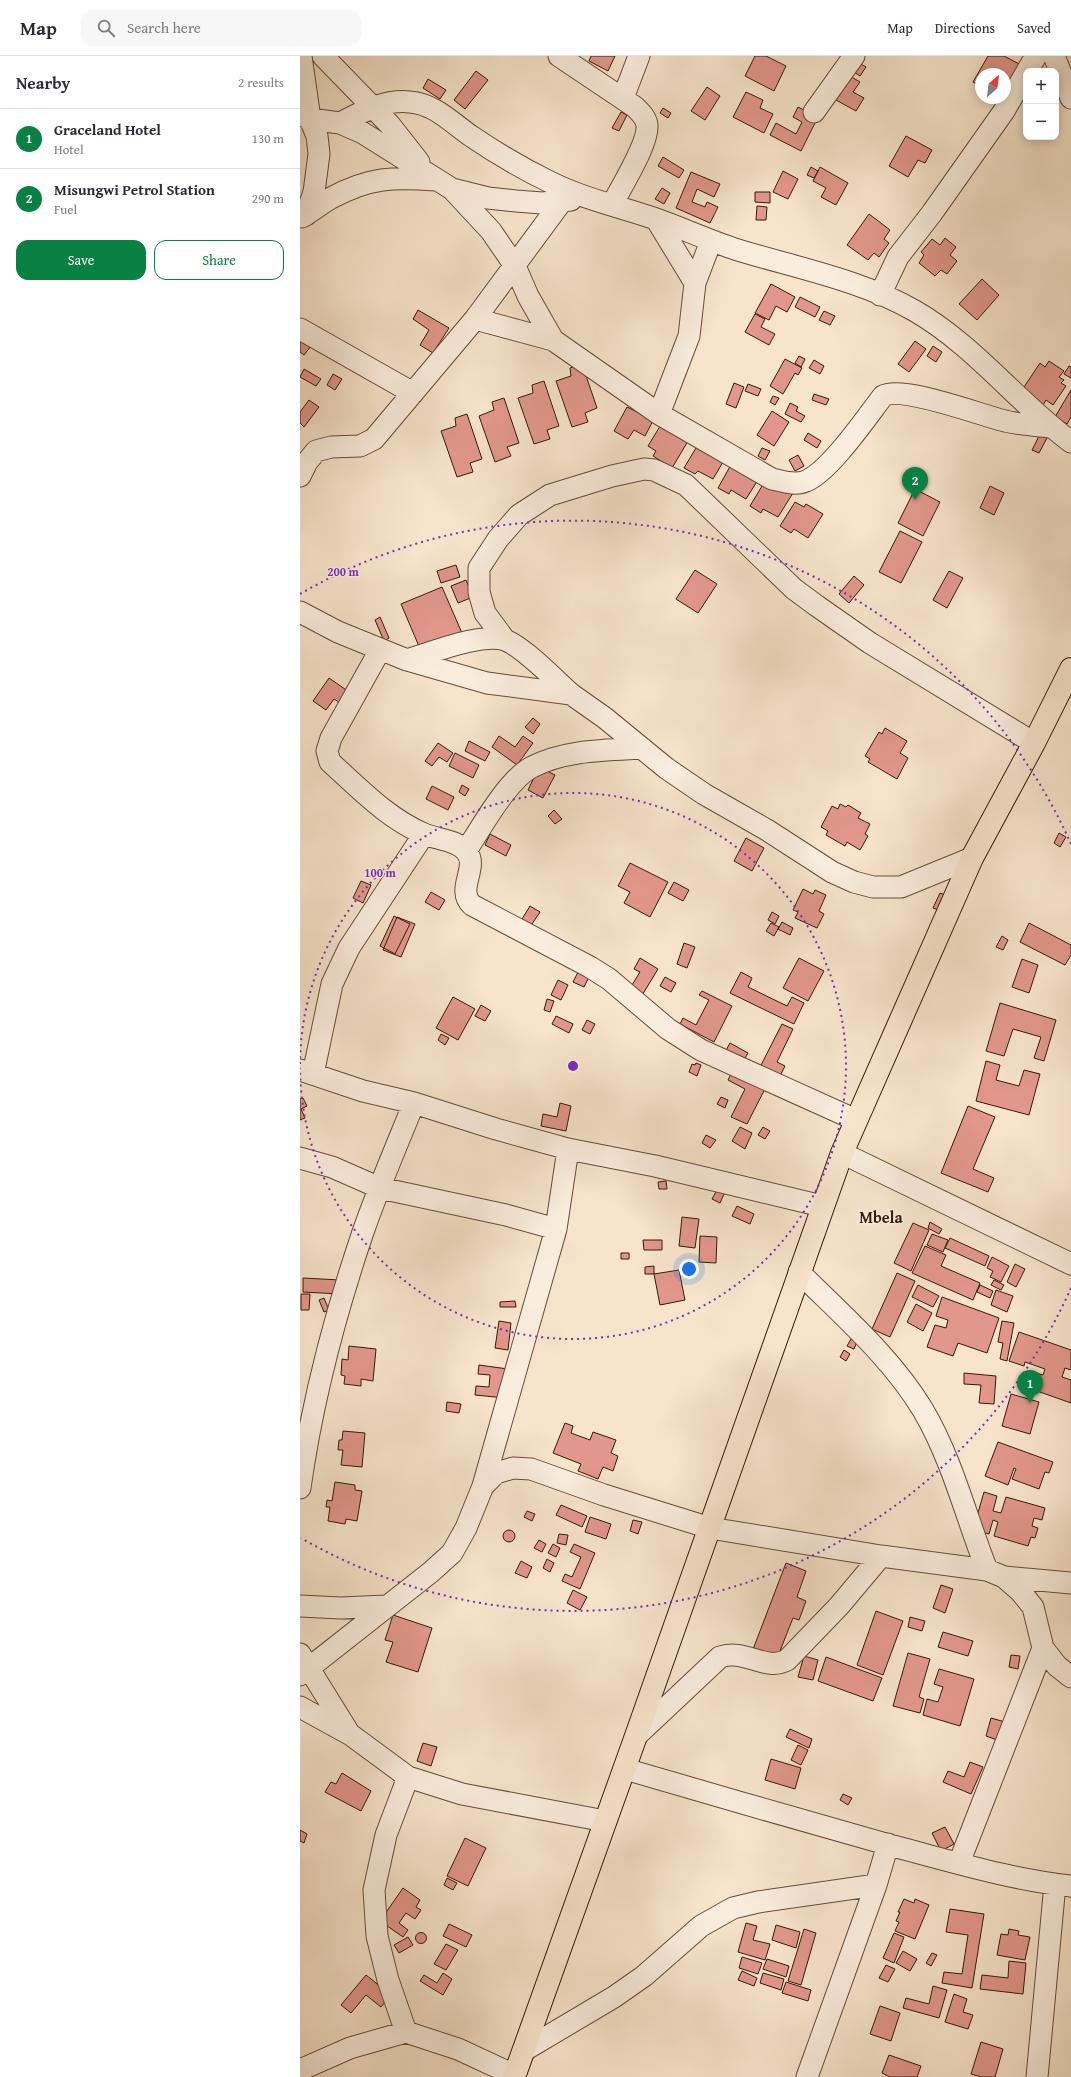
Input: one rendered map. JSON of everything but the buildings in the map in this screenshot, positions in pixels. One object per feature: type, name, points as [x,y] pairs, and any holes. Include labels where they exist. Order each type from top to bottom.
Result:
[{"type":"highway","points":[[514,2076],[625,1769],[822,1206],[842,1153],[972,858],[1034,743],[1071,669]]},
{"type":"street","points":[[301,56],[305,117],[316,136],[319,154],[314,192],[303,216]]},
{"type":"street","points":[[323,56],[373,107],[440,181],[492,232],[515,266],[528,296],[553,340]]},
{"type":"street","points":[[559,56],[623,98],[645,117],[647,125],[645,140],[612,204]]},
{"type":"street","points":[[623,98],[639,56]]},
{"type":"street","points":[[814,112],[854,56]]},
{"type":"street","points":[[1028,68],[1036,56]]},
{"type":"street","points":[[1054,56],[1071,98]]},
{"type":"street","points":[[880,295],[898,257],[932,213],[1004,111],[1023,77]]},
{"type":"street","points":[[340,123],[373,107],[391,102],[411,102],[430,107],[448,117],[469,135],[550,183],[588,198],[612,204],[656,219],[711,241],[833,277],[880,295],[915,311],[949,335],[1051,427],[1071,442]]},
{"type":"street","points":[[305,117],[340,123],[363,132],[440,181],[488,198],[516,201],[562,201],[588,198]]},
{"type":"street","points":[[303,216],[330,199],[354,187],[378,180],[400,178],[440,181]]},
{"type":"street","points":[[300,476],[307,462],[316,451],[332,446],[360,446],[374,440],[475,319],[562,201]]},
{"type":"street","points":[[656,219],[695,283]]},
{"type":"street","points":[[658,414],[688,336],[695,283],[711,241]]},
{"type":"street","points":[[475,319],[553,340],[658,414],[772,479],[790,483],[806,482],[834,459],[883,396],[889,393],[898,393],[926,398],[1007,422],[1051,427]]},
{"type":"street","points":[[300,329],[413,393]]},
{"type":"street","points":[[505,640],[485,613],[478,592],[479,568],[493,545],[519,515],[550,495],[612,476],[644,470],[654,470],[686,485],[794,589],[817,606],[870,642],[1034,743]]},
{"type":"street","points":[[300,612],[338,632],[407,660],[487,683],[571,694]]},
{"type":"street","points":[[407,660],[486,637],[505,640],[520,649],[571,694],[666,768],[704,794],[767,830],[832,872],[854,882],[873,887],[901,888],[972,858]]},
{"type":"street","points":[[380,650],[331,738],[327,751],[330,762],[384,811],[410,828],[454,843],[466,851],[471,861],[465,894],[467,900],[472,905],[590,967],[608,979],[668,1029],[701,1050],[856,1120]]},
{"type":"street","points":[[466,851],[507,790],[531,768],[562,757],[600,750],[642,748]]},
{"type":"street","points":[[424,834],[349,948],[332,984],[306,1072],[363,1091],[414,1103],[496,1130],[568,1149],[655,1166],[822,1206]]},
{"type":"street","points":[[300,1488],[307,1439],[328,1350],[350,1271],[380,1188],[414,1103]]},
{"type":"street","points":[[350,1735],[303,1666],[432,1572],[452,1553],[466,1528],[483,1486],[556,1229],[568,1149]]},
{"type":"street","points":[[842,1153],[1071,1264]]},
{"type":"street","points":[[300,1158],[332,1167],[380,1188],[506,1215],[556,1229]]},
{"type":"street","points":[[799,1272],[877,1351],[904,1383],[922,1409],[936,1435],[995,1573],[1020,1591],[1033,1607],[1043,1648],[1057,1666],[1071,1677]]},
{"type":"street","points":[[483,1486],[496,1473],[513,1468],[532,1469],[604,1496],[710,1528],[881,1556],[1071,1583]]},
{"type":"street","points":[[636,1736],[720,1657],[729,1654],[742,1655],[771,1664],[779,1664],[787,1660],[840,1606],[881,1556]]},
{"type":"street","points":[[300,1606],[348,1608],[386,1606]]},
{"type":"street","points":[[959,1863],[1043,1648]]},
{"type":"street","points":[[300,1707],[350,1735],[408,1777],[462,1794],[605,1821]]},
{"type":"street","points":[[625,1769],[959,1863],[1063,1885],[1037,2077]]},
{"type":"street","points":[[406,2032],[388,1980],[377,1936],[374,1890],[386,1835],[408,1777]]},
{"type":"street","points":[[807,2077],[876,1885],[888,1844]]},
{"type":"street","points":[[523,2050],[614,1997],[644,1976],[701,1926],[733,1908],[758,1902],[876,1885]]},
{"type":"street","points":[[300,2070],[350,2048],[406,2032],[458,2049],[514,2076]]},
{"type":"place","name":"Misungwi Petrol Station","points":[[915,500]]},
{"type":"place","name":"Graceland Hotel","points":[[1030,1403]]},
{"type":"district","name":"Mbela","points":[[881,1217]]}]
